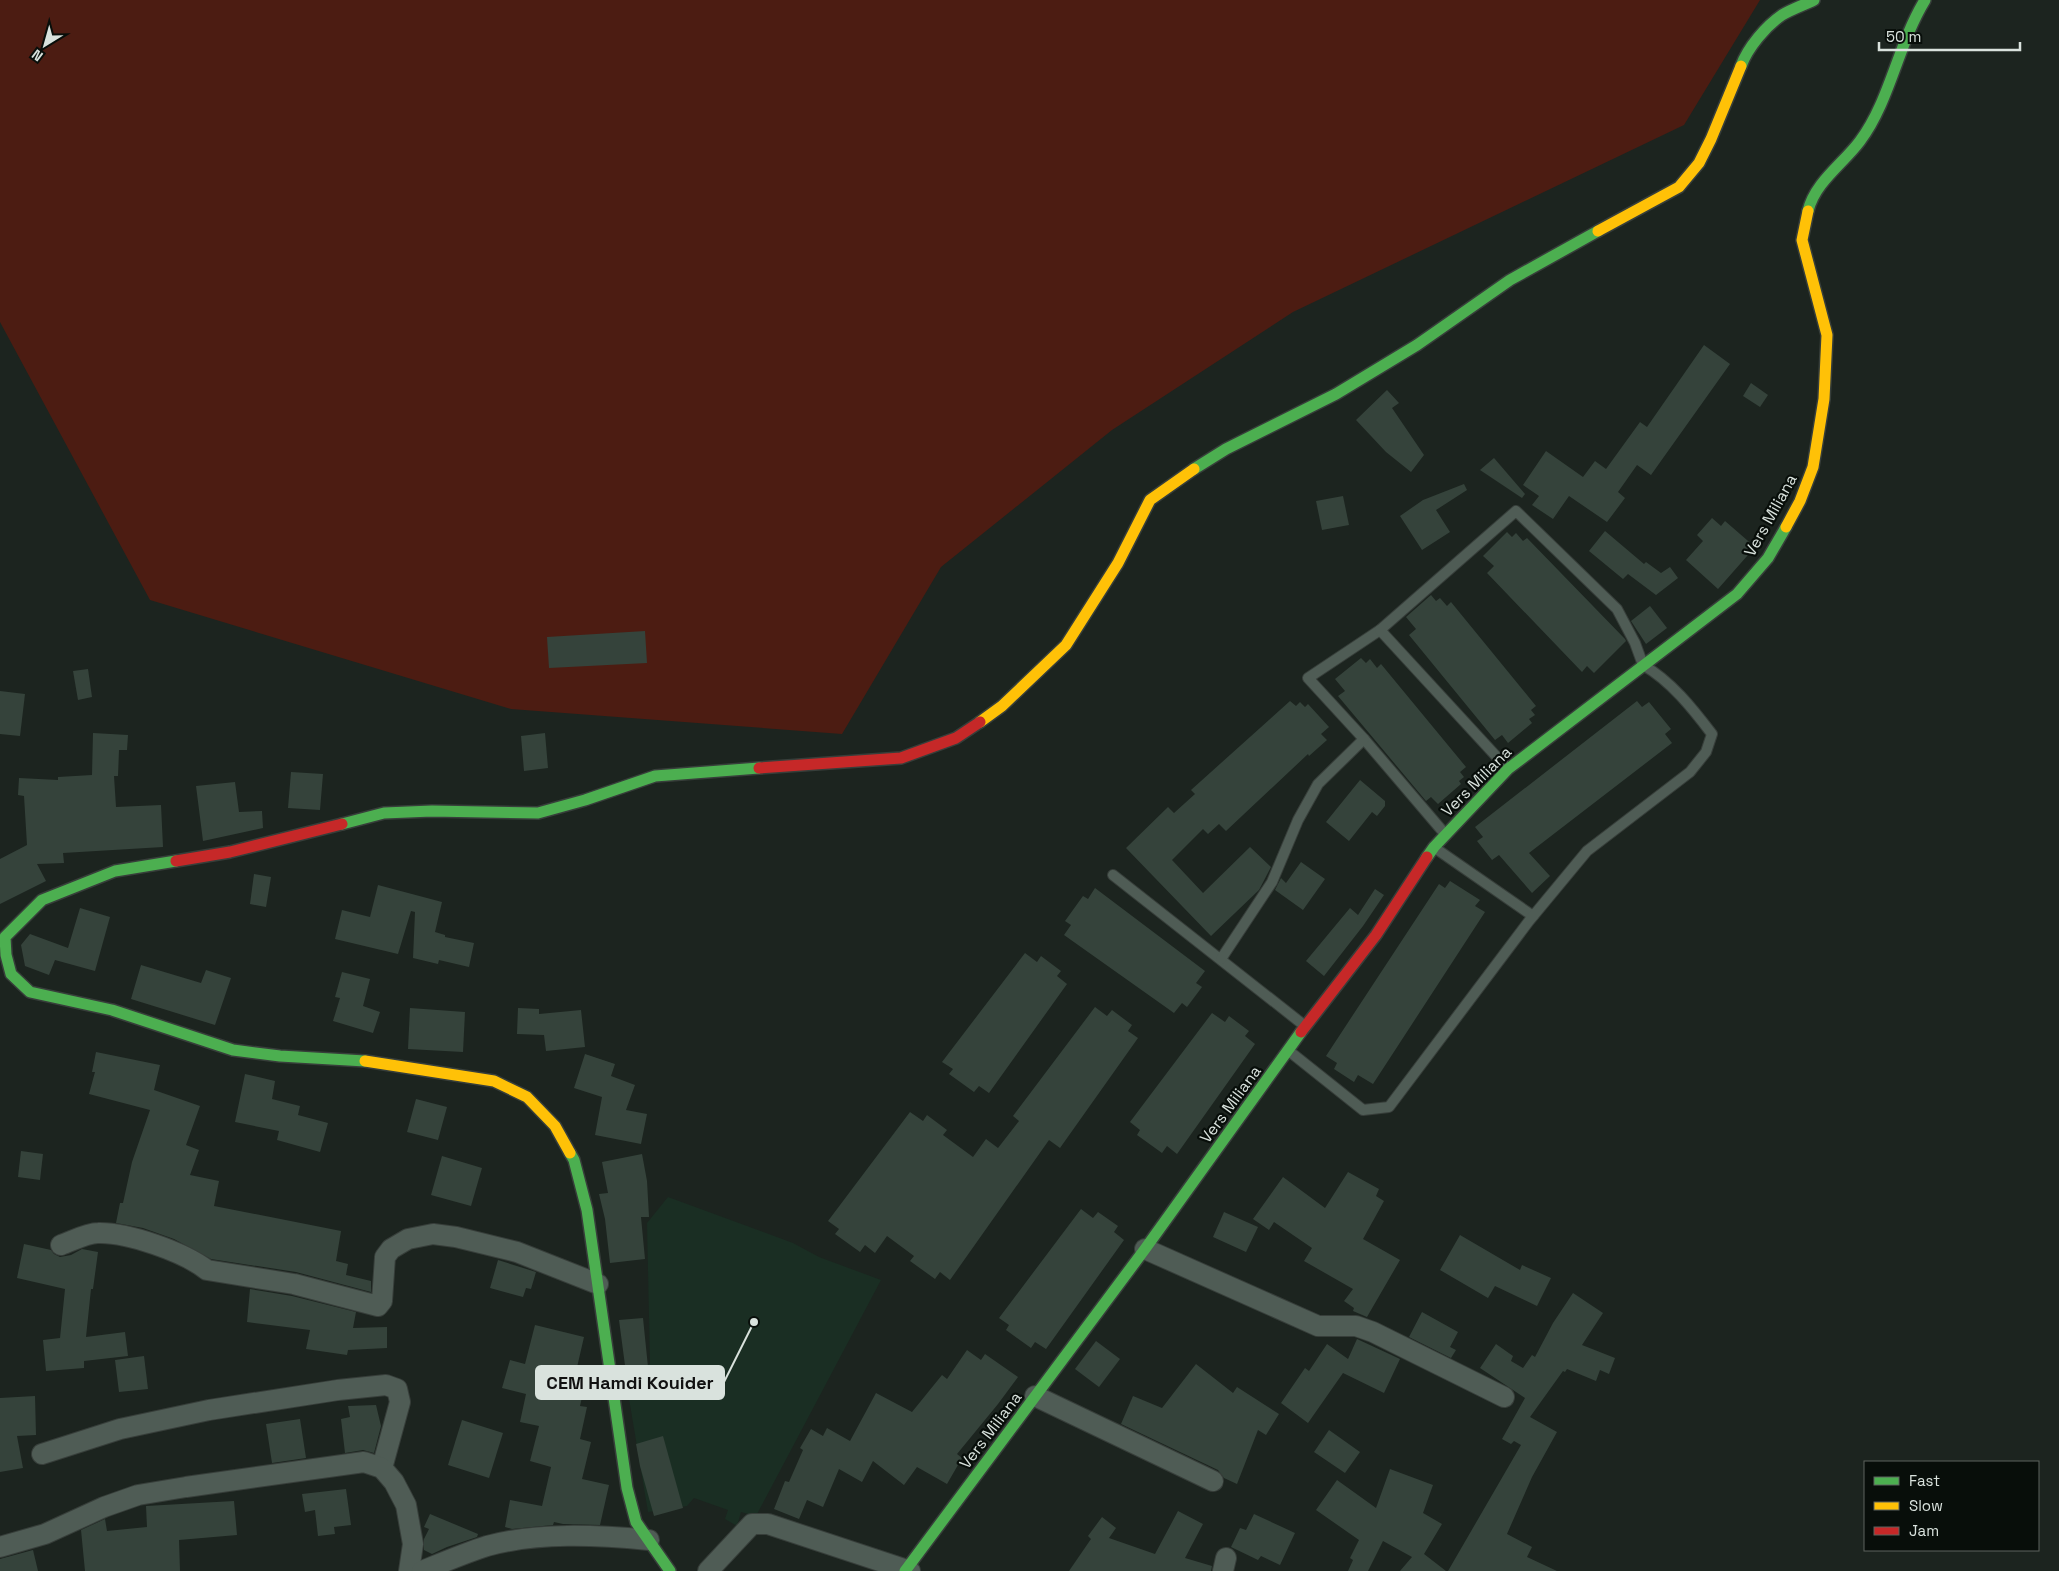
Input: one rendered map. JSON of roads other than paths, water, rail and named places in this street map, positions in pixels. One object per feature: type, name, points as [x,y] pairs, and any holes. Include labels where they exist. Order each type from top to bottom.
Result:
[{"type":"street","points":[[670,1571],[636,1522],[627,1488],[588,1210],[574,1160],[555,1126],[527,1097],[494,1082],[380,1062],[280,1056],[233,1050],[112,1010],[30,992],[11,974],[3,938],[42,900],[114,871],[230,852],[384,813],[432,811],[538,813],[585,800],[655,776],[900,758],[956,738],[1002,706],[1066,645],[1118,563],[1150,500],[1182,476],[1226,449],[1336,394],[1417,345],[1510,280],[1679,186],[1699,163],[1711,139],[1744,57],[1759,37],[1782,15],[1814,0]]},
{"type":"street","name":"Vers Miliana","points":[[907,1570],[1145,1249],[1305,1026],[1376,935],[1434,847],[1508,769],[1737,594],[1768,558],[1800,501],[1814,466],[1824,399],[1827,335],[1802,240],[1811,199],[1834,169],[1860,141],[1879,106],[1912,21],[1925,0]]},
{"type":"street","points":[[61,1245],[97,1232],[127,1237],[155,1243],[196,1261],[207,1270],[294,1284],[378,1306],[382,1301],[386,1257],[391,1249],[408,1239],[433,1234],[456,1237],[517,1252],[598,1284]]},
{"type":"street","points":[[1145,1249],[1318,1326],[1356,1326],[1373,1332],[1504,1397]]},
{"type":"street","points":[[42,1454],[120,1429],[209,1410],[338,1390],[386,1385],[397,1389],[400,1402],[382,1468]]},
{"type":"street","points":[[1035,1396],[1213,1481]]},
{"type":"street","points":[[0,1547],[45,1534],[104,1507],[138,1496],[186,1487],[364,1462],[382,1468],[394,1482],[406,1505],[413,1544],[409,1571]]},
{"type":"street","points":[[708,1571],[752,1524],[768,1524],[907,1570]]},
{"type":"street","points":[[422,1571],[488,1546],[531,1539],[604,1536],[652,1545]]},
{"type":"street","points":[[652,1545],[652,1571]]},
{"type":"lane","points":[[1288,1051],[1363,1110],[1389,1107],[1533,916],[1587,851],[1690,772],[1706,752],[1712,734],[1695,712],[1657,673],[1643,665],[1635,643],[1617,609],[1516,511],[1380,630],[1308,678],[1364,739],[1446,835]]},
{"type":"lane","points":[[1380,630],[1508,769]]},
{"type":"lane","points":[[1221,960],[1272,882],[1298,820],[1318,784],[1364,739]]},
{"type":"lane","points":[[1434,847],[1533,916]]},
{"type":"lane","points":[[1113,875],[1305,1026]]},
{"type":"place","name":"CEM Hamdi Kouider","points":[[754,1322]]}]
